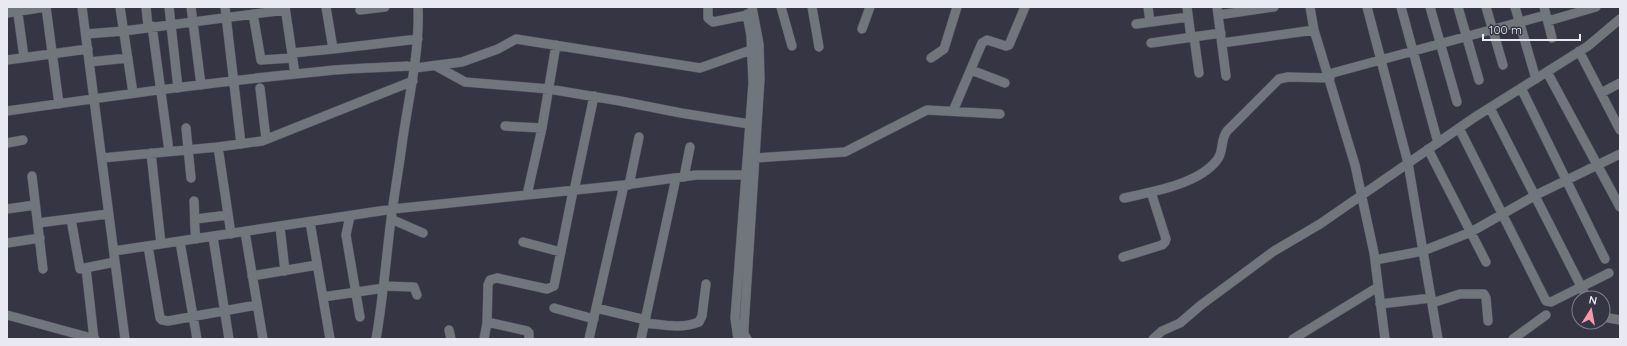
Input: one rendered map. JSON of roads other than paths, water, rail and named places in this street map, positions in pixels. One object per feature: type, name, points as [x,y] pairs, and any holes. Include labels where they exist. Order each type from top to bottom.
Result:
[{"type":"street","points":[[7,13],[17,9],[46,7],[59,104]]},
{"type":"street","points":[[82,7],[125,339]]},
{"type":"street","points":[[120,7],[133,93]]},
{"type":"street","points":[[146,7],[162,90],[169,151]]},
{"type":"street","points":[[168,7],[178,88]]},
{"type":"street","points":[[191,7],[201,85]]},
{"type":"street","points":[[225,7],[241,144]]},
{"type":"street","points":[[326,7],[333,49]]},
{"type":"street","points":[[360,10],[385,7]]},
{"type":"street","points":[[376,339],[403,134],[415,68],[418,39],[418,7]]},
{"type":"street","points":[[708,7],[708,18],[713,22],[749,10],[751,36],[760,80],[755,158],[749,176],[735,318],[738,339]]},
{"type":"street","points":[[781,7],[792,46]]},
{"type":"street","points":[[812,7],[819,46]]},
{"type":"street","points":[[862,29],[870,7]]},
{"type":"street","points":[[931,58],[944,49],[957,7]]},
{"type":"street","points":[[953,111],[982,43],[985,41],[1006,46],[1009,45],[1025,7]]},
{"type":"street","points":[[1148,7],[1150,22]]},
{"type":"street","points":[[1187,7],[1199,73]]},
{"type":"street","points":[[1226,76],[1218,11],[1274,7]]},
{"type":"street","points":[[1310,7],[1314,30],[1355,165],[1375,260],[1385,339]]},
{"type":"street","points":[[1367,7],[1408,163],[1438,339]]},
{"type":"street","points":[[1401,7],[1438,143]]},
{"type":"street","points":[[1430,7],[1457,102]]},
{"type":"street","points":[[1458,7],[1479,80]]},
{"type":"street","points":[[1486,7],[1503,66]]},
{"type":"street","points":[[1515,7],[1536,79]]},
{"type":"street","points":[[1124,198],[1151,192],[1196,177],[1206,172],[1219,158],[1223,138],[1227,131],[1279,79],[1288,77],[1329,76],[1546,14],[1596,7]]},
{"type":"street","points":[[17,9],[24,57]]},
{"type":"street","points":[[86,34],[124,31],[150,26],[285,9],[295,74]]},
{"type":"street","points":[[253,14],[261,60],[333,49],[418,39]]},
{"type":"street","points":[[1546,14],[1552,38]]},
{"type":"street","points":[[1136,24],[1188,17]]},
{"type":"street","points":[[1153,339],[1162,331],[1180,323],[1200,304],[1274,251],[1320,224],[1361,194],[1459,128],[1580,51],[1620,19]]},
{"type":"street","points":[[1222,43],[1314,30]]},
{"type":"street","points":[[1151,43],[1220,33]]},
{"type":"street","points":[[7,111],[133,93],[295,74],[407,66],[415,68],[436,66],[462,62],[498,49],[516,39],[700,68],[755,50]]},
{"type":"street","points":[[527,196],[542,128],[556,45]]},
{"type":"street","points":[[7,60],[88,49]]},
{"type":"street","points":[[747,339],[744,326],[749,176],[749,124],[755,50]]},
{"type":"street","points":[[1580,51],[1601,93],[1618,119],[1620,130]]},
{"type":"street","points":[[89,62],[128,58]]},
{"type":"street","points":[[436,66],[465,82],[549,89],[749,124]]},
{"type":"street","points":[[971,70],[1006,83]]},
{"type":"street","points":[[1547,72],[1620,207]]},
{"type":"street","points":[[102,158],[241,144],[266,139],[413,81]]},
{"type":"street","points":[[1601,93],[1620,83]]},
{"type":"street","points":[[260,88],[266,139]]},
{"type":"street","points":[[1521,88],[1606,259]]},
{"type":"street","points":[[484,339],[487,322],[488,285],[490,280],[497,278],[550,289],[555,284],[573,191],[594,96]]},
{"type":"street","points":[[1490,108],[1536,195],[1583,290]]},
{"type":"street","points":[[755,158],[845,152],[922,112],[932,110],[1000,114]]},
{"type":"street","points":[[505,126],[542,128]]},
{"type":"street","points":[[186,128],[191,178]]},
{"type":"street","points":[[1459,128],[1546,301],[1551,302],[1609,273]]},
{"type":"street","points":[[589,339],[639,137]]},
{"type":"street","points":[[7,143],[23,140]]},
{"type":"street","points":[[218,146],[231,234]]},
{"type":"street","points":[[642,339],[680,178],[690,148]]},
{"type":"street","points":[[1428,149],[1486,262]]},
{"type":"street","points":[[151,153],[161,244]]},
{"type":"street","points":[[1375,260],[1423,251],[1470,232],[1536,195],[1620,154]]},
{"type":"street","points":[[114,251],[393,209],[627,185],[696,175],[749,176]]},
{"type":"street","points":[[32,176],[43,269]]},
{"type":"street","points":[[1123,257],[1162,245],[1165,242],[1166,239],[1151,192]]},
{"type":"street","points":[[194,201],[196,219],[194,226],[196,239]]},
{"type":"street","points":[[7,209],[35,205]]},
{"type":"street","points":[[38,223],[108,214]]},
{"type":"street","points":[[196,219],[228,215]]},
{"type":"street","points":[[350,216],[346,235],[360,317]]},
{"type":"street","points":[[71,219],[80,269],[115,262]]},
{"type":"street","points":[[391,219],[423,233]]},
{"type":"street","points":[[310,222],[330,339]]},
{"type":"street","points":[[280,227],[285,271]]},
{"type":"street","points":[[245,232],[263,339]]},
{"type":"street","points":[[213,237],[229,339]]},
{"type":"street","points":[[7,243],[40,238]]},
{"type":"street","points":[[180,242],[196,339]]},
{"type":"street","points":[[523,242],[561,252]]},
{"type":"street","points":[[148,246],[160,318],[162,320],[168,321],[257,305]]},
{"type":"street","points":[[252,276],[317,265]]},
{"type":"street","points":[[7,315],[94,339],[86,268]]},
{"type":"street","points":[[596,308],[646,322],[675,326],[692,325],[699,322],[702,316],[706,284]]},
{"type":"street","points":[[323,297],[384,287],[414,286],[417,295]]},
{"type":"street","points":[[1293,339],[1378,287]]},
{"type":"street","points":[[1380,304],[1431,301],[1460,294],[1484,294],[1486,298],[1488,321]]},
{"type":"street","points":[[554,308],[594,318]]},
{"type":"street","points":[[1513,339],[1546,315]]},
{"type":"street","points":[[487,322],[527,331],[529,333],[529,339]]}]
